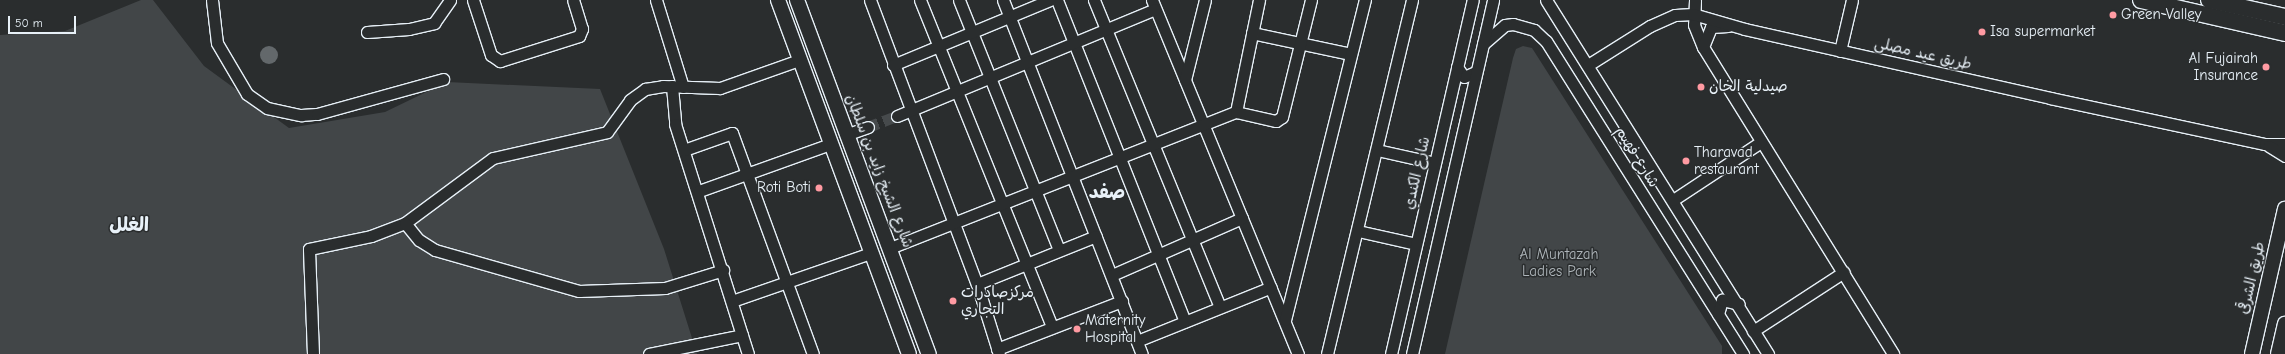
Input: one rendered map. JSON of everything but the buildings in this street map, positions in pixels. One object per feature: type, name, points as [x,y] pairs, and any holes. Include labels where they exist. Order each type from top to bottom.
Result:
[{"type":"highway","points":[[2141,0],[2285,33]]},
{"type":"highway","points":[[2209,0],[2285,17]]},
{"type":"highway","points":[[2259,27],[2285,42]]},
{"type":"main road","points":[[778,0],[830,144],[909,354]]},
{"type":"main road","name":"شارع الشيخ زايد بن سلطان","points":[[797,0],[929,354]]},
{"type":"main road","name":"طريق الشرقى","points":[[2252,354],[2285,209]]},
{"type":"main road","points":[[2260,354],[2267,314],[2265,296]]},
{"type":"main road","points":[[2278,354],[2285,324]]},
{"type":"street","points":[[212,0],[216,43],[247,94],[267,108],[301,115],[317,114],[443,79]]},
{"type":"street","points":[[367,32],[409,29],[434,23],[450,0]]},
{"type":"street","points":[[473,0],[491,55],[500,62],[579,36],[582,29],[573,0]]},
{"type":"street","points":[[656,0],[683,87]]},
{"type":"street","points":[[870,0],[893,65],[977,284],[998,351],[1052,326],[1122,301]]},
{"type":"street","points":[[920,0],[1052,326]]},
{"type":"street","points":[[959,0],[1059,250]]},
{"type":"street","points":[[1003,0],[1142,354]]},
{"type":"street","points":[[893,65],[1050,0]]},
{"type":"street","points":[[1057,0],[1075,42],[1118,159],[1185,321]]},
{"type":"street","points":[[1094,0],[1220,307]]},
{"type":"street","points":[[1185,80],[1205,0]]},
{"type":"street","points":[[1236,112],[1259,0]]},
{"type":"street","points":[[890,248],[1204,126],[1236,112],[1276,121],[1282,117],[1311,0]]},
{"type":"street","points":[[1285,320],[1365,0]]},
{"type":"street","points":[[1327,354],[1358,231],[1412,0]]},
{"type":"street","name":"شارع الكندي","points":[[1390,354],[1472,0]]},
{"type":"street","points":[[1412,354],[1493,0]]},
{"type":"street","name":"شارع فهيم","points":[[1546,0],[1739,304],[1753,331],[1768,354]]},
{"type":"street","points":[[1696,0],[1693,14],[1704,47],[1761,142],[1844,272],[1893,354]]},
{"type":"street","points":[[1840,51],[1852,0]]},
{"type":"street","points":[[897,116],[1106,30],[1154,4],[1298,354]]},
{"type":"street","name":"طريق عيد مصلى","points":[[1588,65],[1650,26],[1675,15],[1693,14],[1734,26],[1840,51],[2265,144],[2285,144]]},
{"type":"street","name":"شارع فهيم","points":[[1483,44],[1505,25],[1513,24],[1534,30],[1546,41],[1743,354]]},
{"type":"street","points":[[1704,47],[1711,27],[1734,26]]},
{"type":"street","points":[[1252,33],[1351,54]]},
{"type":"street","points":[[313,354],[310,249],[371,236],[405,223],[493,158],[607,132],[636,95],[655,87],[672,86],[720,88],[799,60]]},
{"type":"street","points":[[1457,67],[1464,77],[1476,72]]},
{"type":"street","points":[[672,86],[675,124],[699,191],[748,354]]},
{"type":"street","points":[[848,134],[868,127]]},
{"type":"street","points":[[684,150],[732,133],[750,173],[813,354]]},
{"type":"street","points":[[1673,200],[1761,142]]},
{"type":"street","points":[[699,191],[830,144]]},
{"type":"street","name":"طريق عيد مصلى","points":[[2265,144],[2285,156]]},
{"type":"street","points":[[1377,150],[1435,163]]},
{"type":"street","points":[[1112,275],[1242,218]]},
{"type":"street","points":[[405,223],[419,240],[435,250],[579,291],[665,288],[723,270]]},
{"type":"street","points":[[1358,231],[1416,244]]},
{"type":"street","points":[[977,284],[1096,236]]},
{"type":"street","points":[[732,301],[871,253]]},
{"type":"street","points":[[1753,331],[1844,272]]},
{"type":"street","points":[[1138,341],[1271,287]]},
{"type":"street","points":[[1734,354],[1721,319],[1722,300],[1739,304]]},
{"type":"street","points":[[649,354],[742,335]]},
{"type":"green space","points":[[141,0],[153,0],[204,66],[289,128],[385,112],[447,82],[600,89],[664,249],[697,354],[0,354],[0,35],[65,31]]},
{"type":"green space","name":"Al Muntazah Ladies Park","points":[[1523,46],[1532,48],[1722,346],[1722,354],[1445,354],[1513,58],[1516,49]]},
{"type":"shaded area","points":[[269,46],[273,47],[277,51],[277,59],[273,63],[269,64],[265,63],[261,59],[260,55],[261,51],[265,47]]},
{"type":"tunnel","points":[[868,127],[897,116]]},
{"type":"place","name":"Green Valley","points":[[2113,15]]},
{"type":"place","name":"Isa supermarket","points":[[1982,32]]},
{"type":"place","name":"Al Fujairah Insurance","points":[[2266,67]]},
{"type":"place","name":"صيدلية الخان","points":[[1701,87]]},
{"type":"place","name":"Tharavad restaurant","points":[[1686,161]]},
{"type":"place","name":"Roti Boti","points":[[819,188]]},
{"type":"place","name":"مركزصادرات التجاري","points":[[953,301]]},
{"type":"place","name":"Maternity Hospital","points":[[1077,329]]},
{"type":"district","name":"صفد","points":[[1107,193]]},
{"type":"district","name":"الغلل","points":[[129,226]]}]
